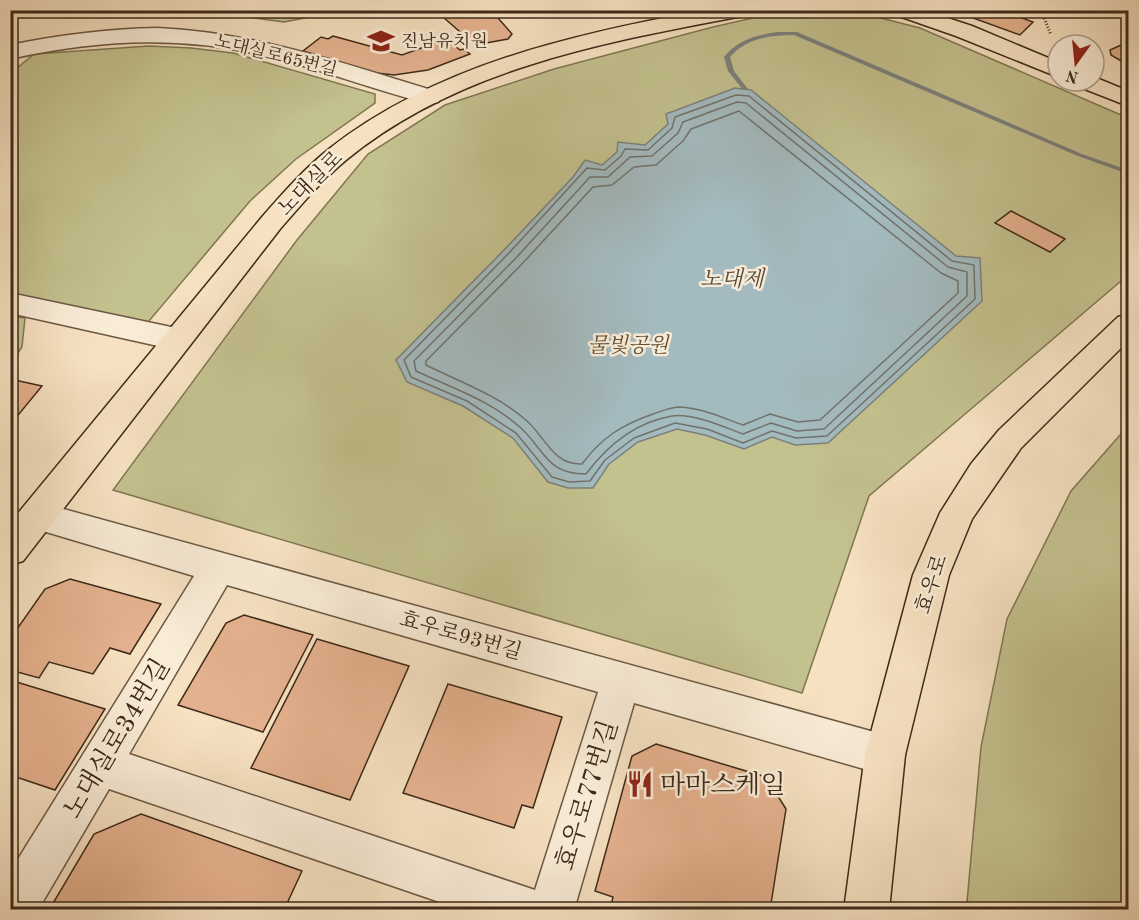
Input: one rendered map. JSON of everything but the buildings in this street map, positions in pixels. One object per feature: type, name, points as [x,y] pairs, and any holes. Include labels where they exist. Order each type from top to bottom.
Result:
[{"type":"main road","name":"노대실로","points":[[10,550],[176,339],[271,223],[334,158],[379,125],[448,86],[523,59],[743,10]]},
{"type":"main road","points":[[900,10],[964,31],[1046,65]]},
{"type":"main road","points":[[1106,90],[1128,99]]},
{"type":"main road","name":"효우로","points":[[866,909],[885,755],[931,575],[957,513],[1010,439],[1128,324]]},
{"type":"street","name":"노대실로65번길","points":[[10,52],[81,40],[146,36],[204,37],[260,48],[430,97]]},
{"type":"street","points":[[10,303],[176,339]]},
{"type":"street","name":"효우로93번길","points":[[38,516],[885,755]]},
{"type":"street","name":"노대실로34번길","points":[[13,909],[219,567]]},
{"type":"street","name":"효우로77번길","points":[[551,909],[621,681]]},
{"type":"street","points":[[100,765],[530,909]]},
{"type":"path","points":[[1041,10],[1050,33]]},
{"type":"green space","name":"물빛공원","points":[[823,10],[865,14],[920,28],[1046,83],[1046,93],[1070,93],[1128,118],[1128,275],[869,496],[802,693],[113,490],[297,240],[368,154],[445,105],[554,69],[713,27],[784,11]]},
{"type":"green space","points":[[200,11],[341,11],[284,22]]},
{"type":"green space","points":[[149,46],[233,53],[375,94],[375,103],[296,159],[250,201],[144,327],[11,297],[10,74],[34,54]]},
{"type":"green space","points":[[11,316],[25,318],[22,347],[11,363]]},
{"type":"green space","points":[[1128,426],[1128,909],[972,909],[967,902],[981,747],[1007,619],[1071,491]]},
{"type":"water","name":"노대제","points":[[735,88],[751,90],[956,256],[980,258],[982,301],[828,443],[795,445],[772,437],[744,449],[705,435],[677,429],[638,442],[609,464],[593,488],[568,488],[548,482],[513,438],[463,406],[407,382],[396,360],[505,249],[573,177],[585,160],[602,165],[617,152],[618,142],[645,145],[668,124],[666,114]]},
{"type":"waterway","points":[[745,89],[731,71],[727,57],[733,50],[758,38],[795,33],[1080,155],[1128,172]]},
{"type":"place","name":"진남유치원","points":[[381,41]]},
{"type":"place","name":"마마스케일","points":[[640,784]]}]
